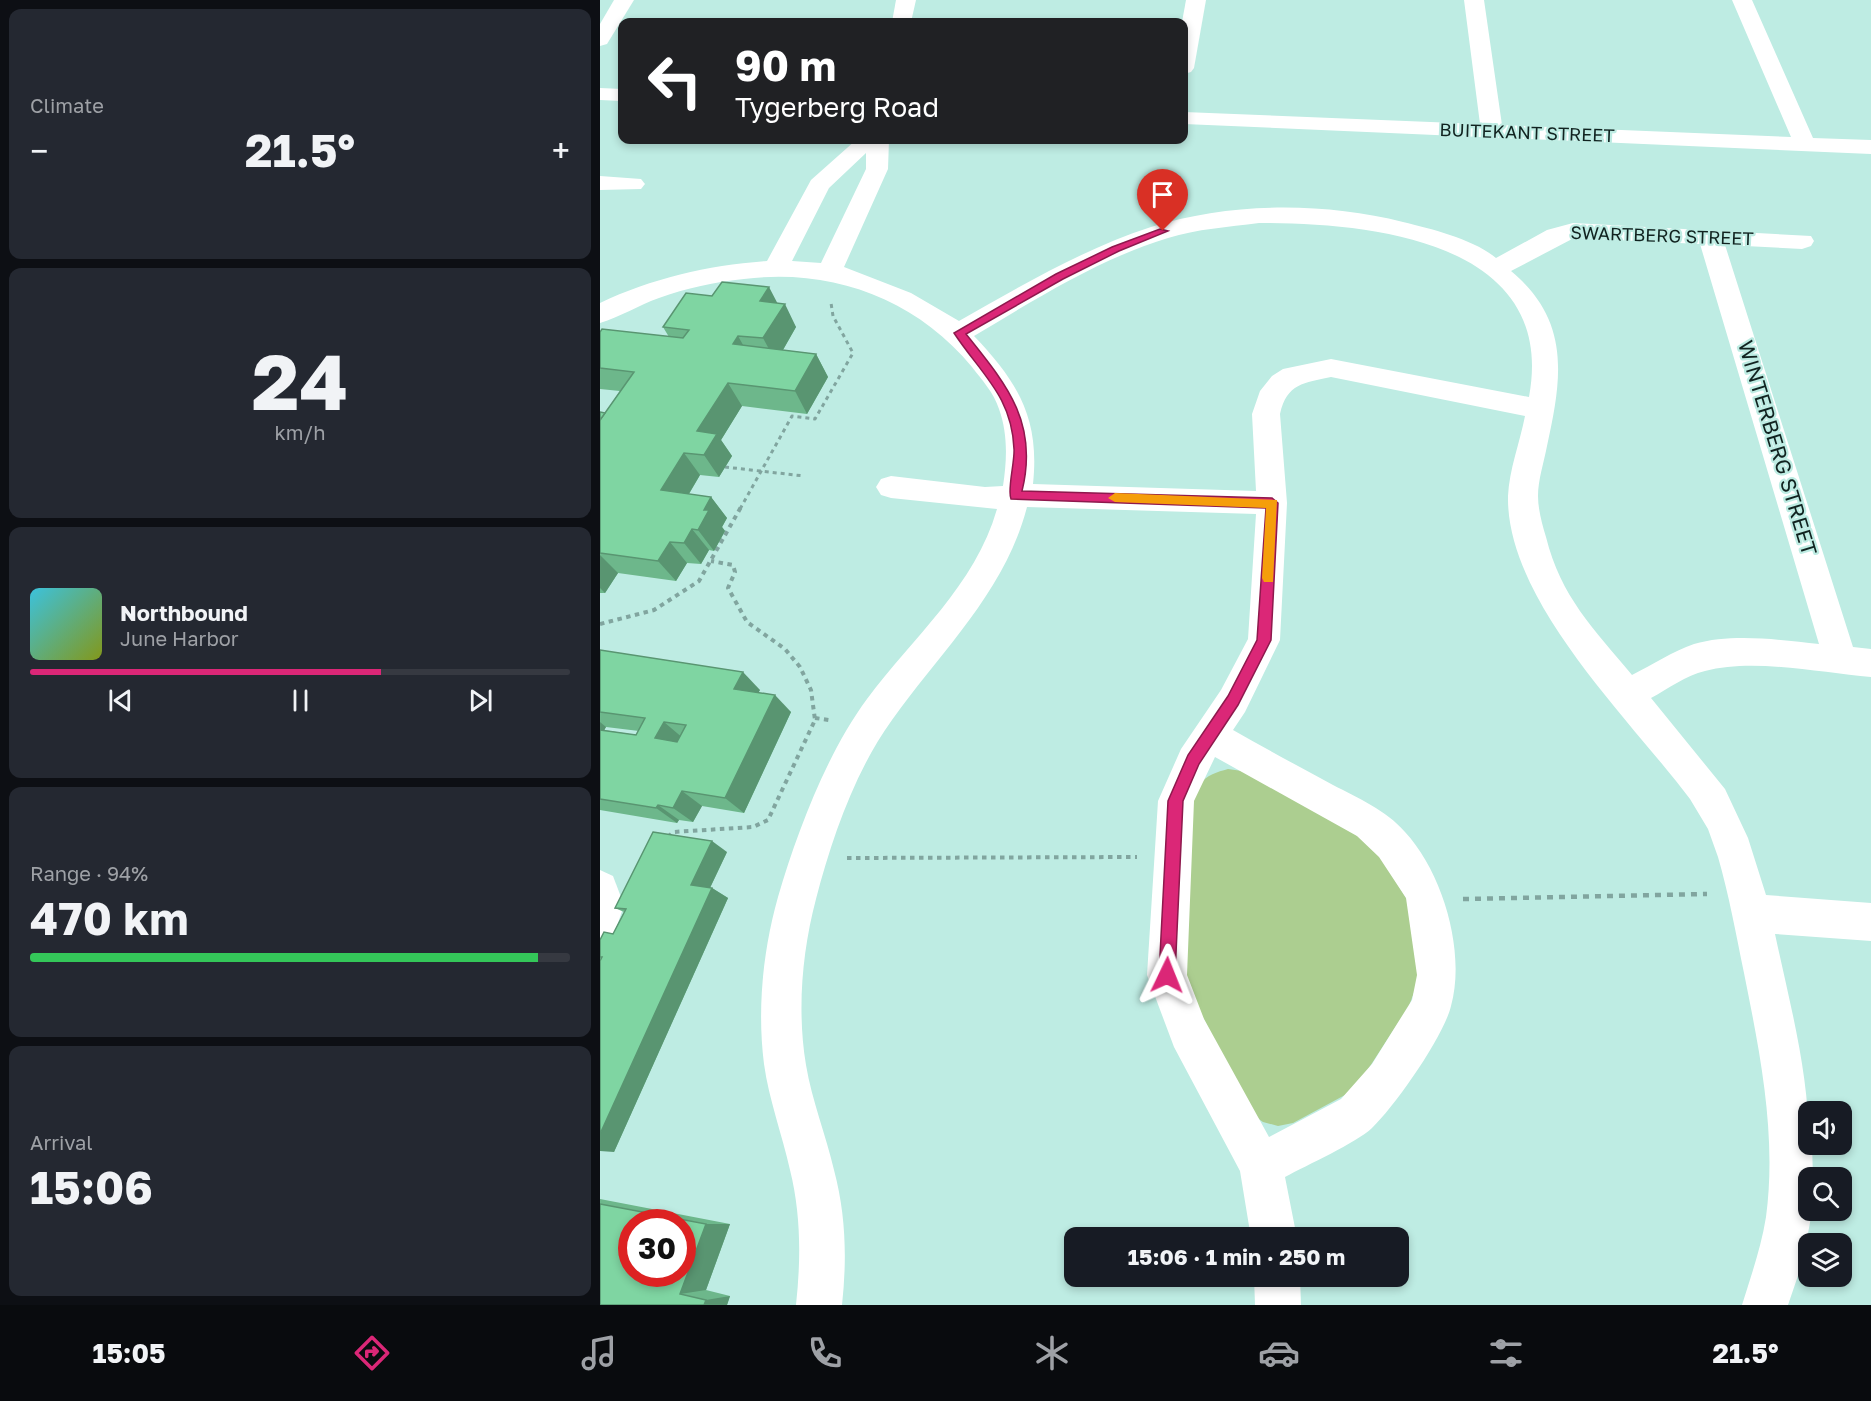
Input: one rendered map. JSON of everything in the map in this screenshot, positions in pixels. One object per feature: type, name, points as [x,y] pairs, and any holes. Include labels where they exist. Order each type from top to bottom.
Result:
[{"type":"street","points":[[600,40],[624,0]]},
{"type":"street","points":[[903,18],[906,0]]},
{"type":"street","points":[[1188,45],[1196,0]]},
{"type":"street","points":[[1474,0],[1492,131]]},
{"type":"street","points":[[1742,0],[1804,145]]},
{"type":"street","points":[[600,94],[618,95]]},
{"type":"street","name":"BUITEKANT STREET","points":[[1188,118],[1871,147]]},
{"type":"street","points":[[838,274],[833,207],[826,177],[864,144]]},
{"type":"street","points":[[776,268],[833,207],[877,170],[878,144]]},
{"type":"street","points":[[600,183],[633,184]]},
{"type":"street","points":[[959,333],[1020,298],[1115,249],[1163,231],[1222,220],[1280,215],[1374,222],[1446,241],[1475,254],[1495,269],[1527,302],[1544,337],[1547,356],[1523,496],[1525,515],[1545,583],[1564,617],[1712,801],[1734,851],[1748,903],[1784,1068],[1791,1117],[1792,1167],[1789,1208],[1775,1300]]},
{"type":"street","name":"SWARTBERG STREET","points":[[1495,269],[1556,235],[1573,231],[1802,242]]},
{"type":"street","name":"WINTERBERG STREET","points":[[1710,237],[1856,662]]},
{"type":"street","points":[[600,314],[629,299],[696,279],[776,268],[838,274],[923,308],[959,333],[998,382],[1014,410],[1020,448],[1019,479],[1010,517],[962,607],[891,694],[864,732],[841,776],[796,902],[781,993],[781,1026],[785,1065],[819,1203],[823,1269],[819,1305]]},
{"type":"street","points":[[1272,1227],[1261,1166],[1189,1032],[1167,975],[1176,801],[1193,759],[1210,736],[1247,675],[1264,640],[1272,503],[1267,406],[1274,391],[1282,383],[1305,372],[1345,370],[1539,409]]},
{"type":"street","points":[[891,487],[985,498],[1015,495],[1272,503]]},
{"type":"street","points":[[1628,694],[1696,658],[1708,655],[1732,654],[1856,662]]},
{"type":"street","points":[[1210,736],[1370,824],[1392,844],[1415,875],[1426,900],[1437,975],[1435,992],[1424,1020],[1387,1079],[1356,1114],[1261,1166]]},
{"type":"street","points":[[600,890],[606,905],[600,921]]},
{"type":"street","points":[[1748,903],[1871,922]]},
{"type":"street","points":[[1277,1287],[1278,1305]]},
{"type":"path","points":[[600,624],[637,616],[670,602],[699,581],[792,416],[815,419],[853,353],[849,341],[831,315],[830,305],[838,274]]},
{"type":"path","points":[[725,467],[804,476]]},
{"type":"path","points":[[665,840],[674,832],[753,827],[768,820],[815,720],[811,690],[800,667],[785,649],[747,622],[728,588],[735,572],[733,565],[711,561]]},
{"type":"path","points":[[810,858],[1172,856]]},
{"type":"path","points":[[1426,900],[1748,903]]},
{"type":"green space","points":[[1228,769],[1242,771],[1355,834],[1377,852],[1410,904],[1418,969],[1416,987],[1409,1006],[1365,1074],[1345,1095],[1293,1123],[1278,1126],[1263,1122],[1253,1115],[1191,994],[1186,974],[1188,846],[1195,798],[1200,784],[1206,778]]},
{"type":"building","points":[[722,282],[769,287],[760,301],[785,304],[763,338],[738,336],[733,344],[816,354],[795,391],[728,383],[697,431],[717,434],[704,455],[684,453],[661,490],[711,497],[704,510],[709,510],[698,530],[692,529],[684,543],[670,542],[658,561],[600,553],[600,420],[634,372],[600,368],[600,332],[602,329],[683,338],[689,330],[663,327],[686,293],[712,296]]},
{"type":"building","points":[[600,650],[743,672],[734,689],[775,695],[725,798],[682,791],[673,808],[658,805],[656,808],[600,799],[600,730],[636,735],[645,718],[600,712]],"holes":[[[664,722],[686,725],[677,742],[655,738]]]},
{"type":"building","points":[[653,832],[712,841],[691,885],[712,888],[600,1134],[600,961],[602,957],[600,957],[600,940],[604,932],[613,934],[626,909],[615,908]]},
{"type":"building","points":[[600,1204],[626,1209],[618,1209],[618,1287],[683,1287],[680,1294],[706,1300],[704,1305],[600,1305]]},
{"type":"building","points":[[696,1222],[706,1224],[696,1251]]},
{"type":"slow traffic","points":[[1115,498],[1272,503],[1269,578]]},
{"type":"route","points":[[1163,231],[1115,249],[1060,276],[959,333],[998,382],[1014,410],[1020,448],[1019,479],[1015,495],[1272,503],[1264,640],[1233,700],[1193,759],[1176,801],[1173,818],[1167,975]]}]
